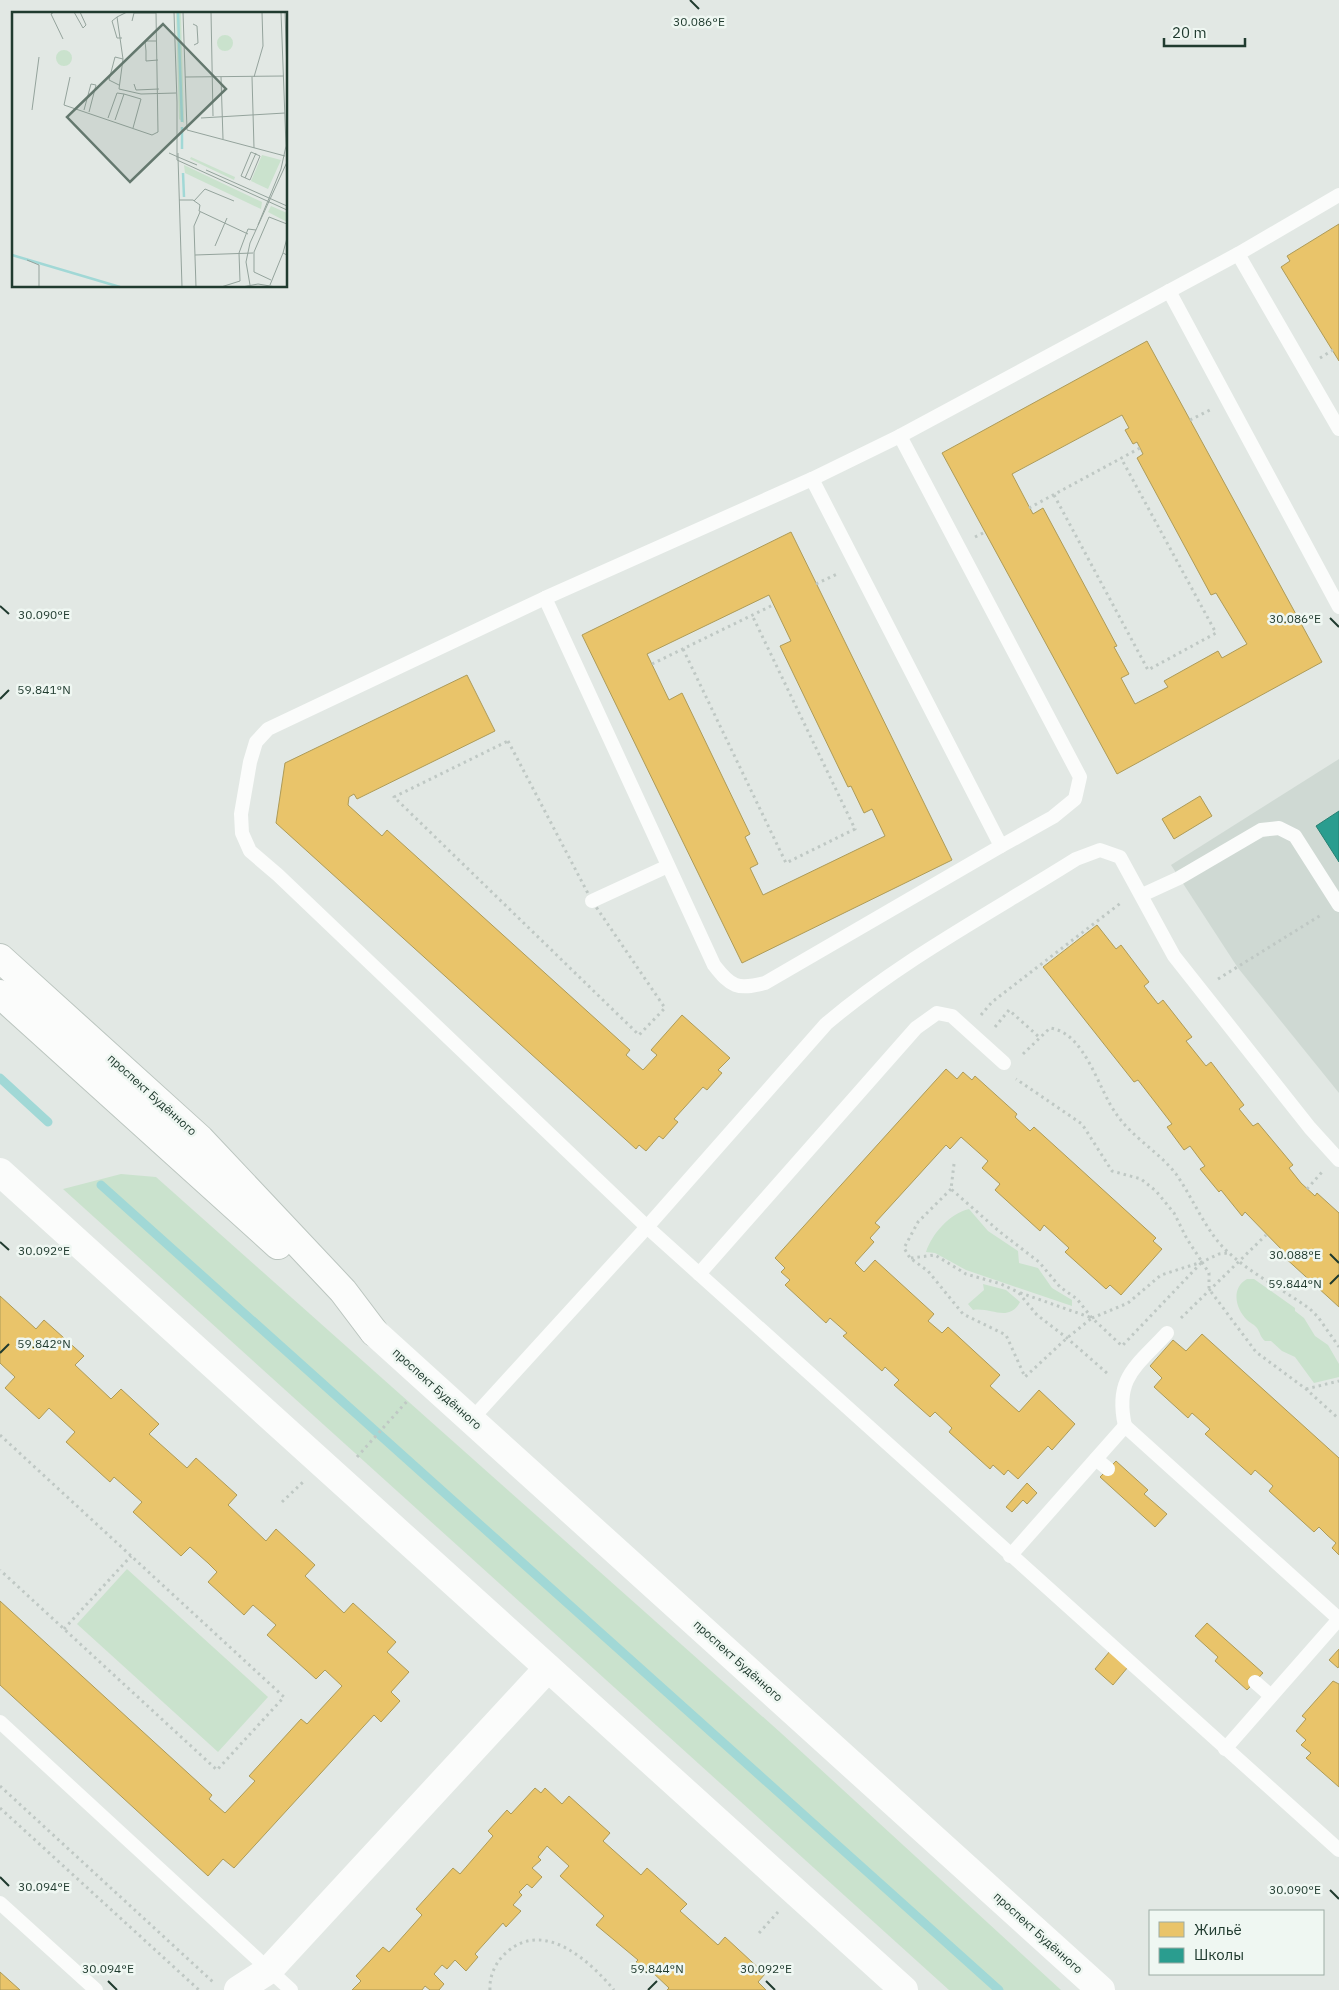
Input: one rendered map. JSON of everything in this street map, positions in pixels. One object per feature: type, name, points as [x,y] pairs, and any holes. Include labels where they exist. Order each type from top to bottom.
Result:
[{"type":"street","name":"проспект Будённого","points":[[0,958],[200,1139],[343,1291],[374,1332]]},
{"type":"street","name":"проспект Будённого","points":[[0,994],[1101,1990]]},
{"type":"street","points":[[0,1172],[904,1990]]},
{"type":"street","points":[[226,1987],[269,1970],[548,1668]]},
{"type":"lane","points":[[1339,195],[1238,254],[900,436],[812,479],[544,598],[268,729],[256,742],[250,762],[242,814],[242,833],[250,851],[278,875],[647,1227],[1010,1556],[1339,1850]]},
{"type":"lane","points":[[1238,254],[1339,429]]},
{"type":"lane","points":[[1169,291],[1339,607]]},
{"type":"lane","points":[[544,598],[714,965],[728,982],[748,988],[765,983],[1053,817],[1075,799],[1080,777],[900,436]]},
{"type":"lane","points":[[812,479],[1001,846]]},
{"type":"lane","points":[[1142,895],[1179,878],[1261,830],[1279,828],[1295,836],[1338,904]]},
{"type":"lane","points":[[471,1420],[647,1227],[826,1024],[858,996],[894,972],[1076,859],[1100,850],[1120,857],[1174,956],[1310,1128],[1339,1160]]},
{"type":"lane","points":[[592,901],[668,866]]},
{"type":"lane","points":[[699,1274],[916,1028],[937,1013],[952,1016],[1004,1063]]},
{"type":"lane","points":[[1167,1333],[1129,1375],[1123,1390],[1121,1407],[1125,1426],[1339,1619],[1225,1749]]},
{"type":"lane","points":[[1010,1556],[1125,1426]]},
{"type":"lane","points":[[1096,1459],[1108,1469]]},
{"type":"lane","points":[[1255,1682],[1271,1696]]},
{"type":"lane","points":[[0,1722],[291,1990]]},
{"type":"lane","points":[[0,1903],[96,1990]]},
{"type":"path","points":[[1030,508],[1140,448]]},
{"type":"path","points":[[1054,495],[1148,670],[1216,633],[1121,458]]},
{"type":"path","points":[[652,664],[773,605]]},
{"type":"path","points":[[683,650],[786,863],[855,829],[752,615]]},
{"type":"path","points":[[508,741],[592,901],[665,1008],[639,1035],[394,797],[508,741]]},
{"type":"path","points":[[979,1021],[982,1013],[1007,990],[1123,902],[1142,895]]},
{"type":"path","points":[[1238,968],[1338,904]]},
{"type":"path","points":[[990,1033],[1009,1010],[1039,1037]]},
{"type":"path","points":[[1339,1347],[1310,1309],[1228,1253],[1176,1174],[1115,1113],[1090,1064],[1060,1029],[1050,1028],[1019,1057],[1011,1062],[1004,1063],[1015,1078],[1082,1124],[1112,1170],[1141,1179],[1156,1191],[1174,1213],[1187,1239],[1210,1273],[1209,1289],[1256,1352],[1306,1389],[1339,1419]]},
{"type":"path","points":[[954,1164],[951,1189],[918,1222],[904,1248],[910,1258],[928,1271],[963,1314],[1006,1335],[1025,1377],[1067,1338],[1092,1318],[1128,1303],[1161,1275],[1202,1262],[1219,1254],[1228,1253]]},
{"type":"path","points":[[951,1189],[1000,1232],[1039,1262],[1060,1287],[1077,1299],[1092,1318],[1122,1346],[1202,1262]]},
{"type":"path","points":[[1167,1333],[1209,1289],[1240,1262],[1266,1235]]},
{"type":"path","points":[[910,1258],[934,1255],[966,1274],[1001,1284],[1018,1292],[1092,1318]]},
{"type":"path","points":[[1018,1292],[1037,1315],[1114,1379]]},
{"type":"path","points":[[338,1478],[427,1380]]},
{"type":"path","points":[[1306,1389],[1339,1381]]},
{"type":"path","points":[[0,1435],[284,1697],[216,1770],[0,1570]]},
{"type":"path","points":[[64,1629],[131,1556]]},
{"type":"path","points":[[0,1786],[226,1987]]},
{"type":"path","points":[[0,1808],[199,1990]]},
{"type":"path","points":[[490,1990],[493,1971],[502,1957],[514,1946],[532,1940],[555,1941],[597,1969],[614,1990]]},
{"type":"shaded area","points":[[1339,759],[1339,1093],[1238,968],[1171,865]]},
{"type":"green space","points":[[121,1174],[156,1177],[781,1733],[1061,1990],[949,1990],[63,1189]]},
{"type":"green space","points":[[969,1209],[988,1231],[1018,1251],[1019,1263],[1038,1268],[1052,1288],[1072,1300],[1072,1306],[966,1270],[935,1253],[926,1252],[932,1238],[948,1220]]},
{"type":"green space","points":[[1247,1279],[1254,1279],[1295,1308],[1295,1311],[1304,1318],[1315,1336],[1328,1345],[1339,1364],[1339,1377],[1314,1383],[1295,1357],[1282,1351],[1271,1341],[1263,1339],[1255,1325],[1243,1315],[1236,1298],[1239,1288]]},
{"type":"green space","points":[[983,1284],[1006,1290],[1020,1302],[1011,1312],[999,1313],[973,1310],[968,1304],[984,1290]]},
{"type":"green space","points":[[127,1569],[268,1697],[218,1752],[77,1624]]},
{"type":"building: Жильё","points":[[1339,224],[1339,361],[1281,267],[1290,261],[1287,256]]},
{"type":"building: Жильё","points":[[1147,341],[1322,662],[1117,774],[942,453]],"holes":[[[1122,415],[1129,428],[1125,430],[1133,444],[1137,442],[1143,454],[1137,458],[1211,595],[1216,593],[1247,644],[1222,658],[1218,651],[1164,681],[1168,687],[1135,704],[1121,678],[1129,674],[1114,647],[1117,646],[1043,508],[1033,514],[1012,474]]]},
{"type":"building: Жильё","points":[[791,532],[952,860],[742,963],[582,635]],"holes":[[[769,595],[791,641],[780,646],[848,787],[851,786],[864,813],[872,809],[885,836],[763,895],[750,868],[758,864],[745,837],[750,834],[682,693],[669,700],[647,654]]]},
{"type":"building: Жильё","points":[[467,675],[495,731],[357,799],[354,794],[349,797],[348,805],[382,836],[387,830],[630,1050],[626,1055],[643,1070],[657,1055],[651,1050],[682,1015],[730,1058],[718,1070],[722,1073],[707,1090],[703,1087],[674,1119],[678,1122],[663,1139],[659,1136],[646,1151],[639,1145],[636,1149],[276,823],[285,763]]},
{"type":"building: Жильё","points":[[1200,796],[1212,816],[1174,839],[1162,819]]},
{"type":"building: Жильё","points":[[1097,925],[1116,949],[1121,945],[1149,982],[1144,986],[1158,1004],[1163,1000],[1192,1037],[1186,1041],[1206,1066],[1211,1062],[1244,1105],[1239,1109],[1253,1126],[1258,1123],[1293,1165],[1289,1168],[1301,1183],[1315,1196],[1317,1193],[1339,1213],[1339,1307],[1282,1255],[1285,1253],[1245,1212],[1242,1216],[1221,1190],[1219,1192],[1200,1169],[1205,1166],[1190,1146],[1184,1150],[1167,1127],[1172,1124],[1138,1080],[1134,1082],[1043,967]]},
{"type":"building: Жильё","points":[[946,1069],[957,1079],[963,1072],[972,1080],[975,1076],[1017,1114],[1015,1117],[1030,1131],[1034,1127],[1156,1238],[1153,1241],[1162,1249],[1121,1295],[1110,1285],[1106,1289],[1065,1252],[1069,1248],[1044,1225],[1040,1231],[995,1190],[1000,1184],[982,1168],[988,1161],[961,1137],[950,1149],[946,1145],[875,1223],[880,1227],[870,1238],[874,1242],[855,1263],[864,1272],[875,1260],[934,1314],[928,1321],[942,1333],[948,1327],[1000,1375],[990,1386],[1019,1412],[1039,1390],[1075,1424],[1052,1450],[1048,1446],[1018,1479],[1008,1470],[1004,1475],[993,1465],[990,1469],[949,1432],[952,1428],[935,1412],[930,1417],[894,1385],[899,1380],[885,1367],[882,1371],[843,1336],[847,1333],[830,1318],[826,1323],[785,1285],[790,1280],[781,1272],[785,1268],[775,1258]]},
{"type":"building: Жильё","points":[[0,1296],[36,1329],[44,1320],[84,1356],[75,1365],[111,1399],[121,1389],[159,1424],[149,1434],[187,1468],[196,1458],[237,1495],[228,1505],[266,1541],[276,1529],[315,1565],[305,1576],[344,1613],[353,1603],[396,1642],[387,1652],[409,1672],[391,1692],[400,1701],[381,1722],[374,1715],[234,1868],[223,1859],[208,1876],[0,1685],[0,1601],[212,1795],[209,1799],[225,1813],[255,1781],[249,1776],[301,1719],[307,1724],[342,1686],[325,1670],[316,1679],[267,1635],[276,1625],[253,1605],[244,1615],[208,1582],[217,1572],[208,1563],[190,1547],[181,1556],[133,1512],[142,1502],[114,1477],[110,1482],[66,1442],[75,1432],[49,1408],[39,1419],[5,1388],[15,1377],[0,1363]]},
{"type":"building: Жильё","points":[[1202,1334],[1339,1458],[1339,1555],[1332,1548],[1336,1543],[1319,1527],[1314,1532],[1269,1491],[1273,1486],[1255,1470],[1251,1475],[1205,1434],[1210,1429],[1192,1413],[1188,1418],[1154,1387],[1162,1378],[1150,1366],[1173,1340],[1186,1351]]},
{"type":"building: Жильё","points":[[1116,1461],[1148,1490],[1144,1494],[1167,1514],[1155,1527],[1100,1477]]},
{"type":"building: Жильё","points":[[1027,1483],[1037,1493],[1027,1504],[1023,1500],[1012,1512],[1006,1507]]},
{"type":"building: Жильё","points":[[1207,1623],[1263,1673],[1247,1690],[1215,1661],[1218,1657],[1195,1636]]},
{"type":"building: Жильё","points":[[1339,1649],[1339,1666],[1338,1668],[1329,1660]]},
{"type":"building: Жильё","points":[[1110,1651],[1128,1667],[1113,1685],[1095,1669]]},
{"type":"building: Жильё","points":[[1333,1681],[1339,1684],[1339,1787],[1306,1758],[1311,1753],[1301,1745],[1306,1740],[1296,1731],[1306,1719],[1302,1716]]},
{"type":"building: Жильё","points":[[535,1788],[541,1793],[545,1788],[562,1804],[569,1796],[610,1833],[603,1841],[641,1875],[647,1868],[687,1904],[680,1911],[718,1945],[725,1937],[765,1974],[758,1982],[766,1990],[667,1990],[669,1988],[650,1970],[647,1973],[636,1962],[638,1960],[596,1925],[604,1916],[560,1876],[569,1866],[547,1846],[538,1857],[541,1860],[532,1868],[542,1877],[532,1888],[527,1884],[519,1892],[522,1895],[513,1905],[521,1911],[506,1927],[503,1923],[475,1954],[478,1957],[466,1971],[455,1960],[447,1969],[442,1965],[434,1974],[444,1984],[439,1990],[430,1990],[425,1986],[422,1990],[352,1990],[361,1981],[356,1976],[383,1947],[389,1952],[422,1915],[416,1909],[453,1868],[460,1874],[493,1836],[488,1831],[507,1810],[511,1814]]},
{"type":"building: Жильё","points":[[0,1972],[20,1990],[0,1990]]},
{"type":"building: Школы","points":[[1339,811],[1339,862],[1316,826]]},
{"type":"waterway","points":[[0,1078],[48,1122]]},
{"type":"waterway","points":[[101,1185],[999,1990]]}]
